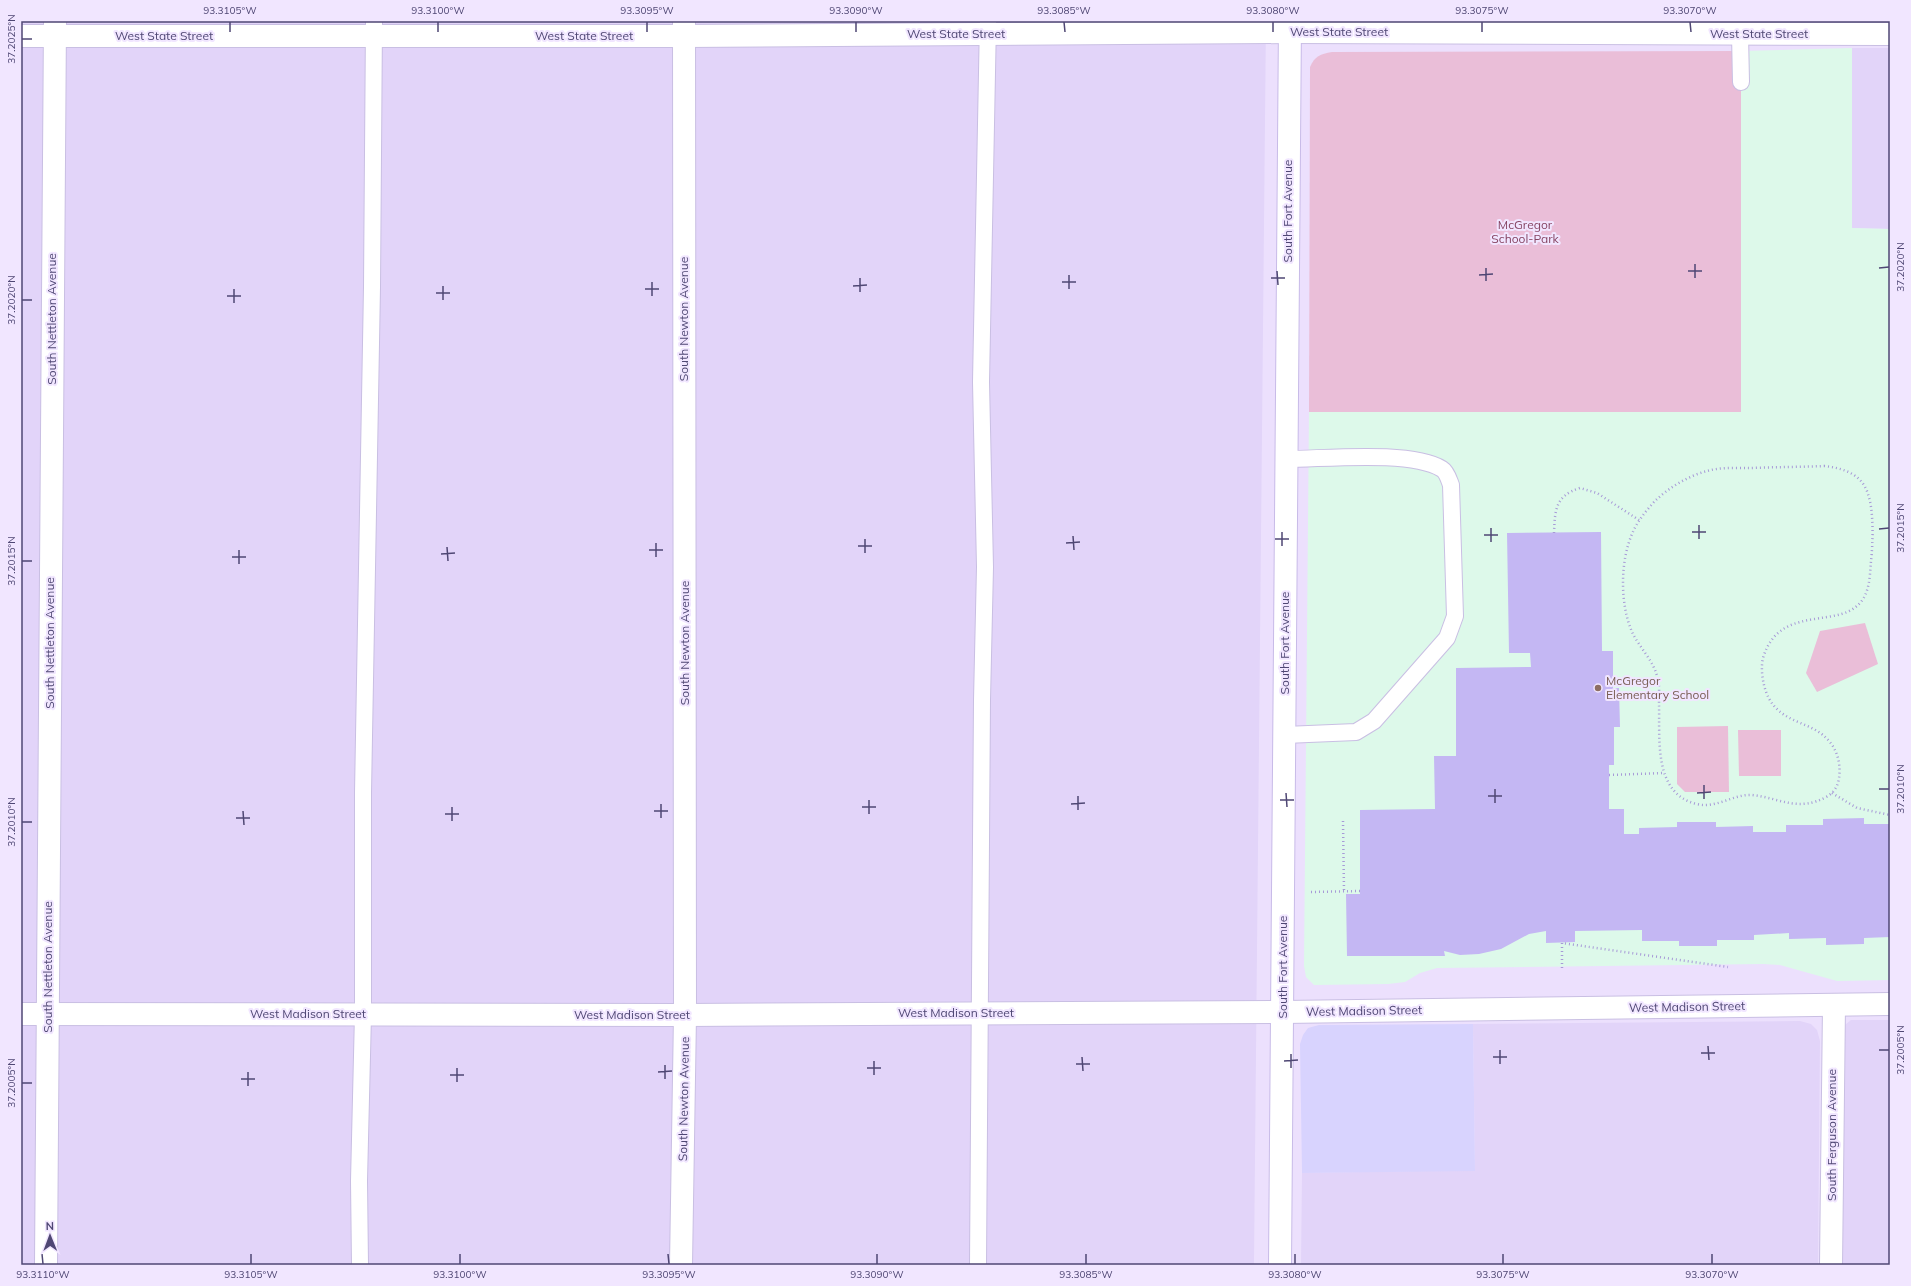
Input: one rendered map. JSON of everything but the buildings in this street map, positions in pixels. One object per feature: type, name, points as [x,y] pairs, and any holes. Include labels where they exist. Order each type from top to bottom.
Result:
[{"type":"street","name":"West State Street","points":[[21,36],[55,28],[1290,26],[1740,34],[1890,34]]},
{"type":"street","name":"South Fort Avenue","points":[[1280,1265],[1290,26]]},
{"type":"street","name":"South Nettleton Avenue","points":[[46,1265],[55,28]]},
{"type":"street","name":"South Newton Avenue","points":[[682,1265],[685,1015],[684,28]]},
{"type":"street","name":"West Madison Street","points":[[21,1014],[685,1015],[1283,1012],[1890,1004]]},
{"type":"street","name":"South Ferguson Avenue","points":[[1831,1265],[1834,1005]]},
{"type":"lane","points":[[978,1265],[982,700],[985,567],[981,382],[987,27]]},
{"type":"lane","points":[[360,1265],[359,1181],[363,1014],[363,793],[365,746],[374,28]]},
{"type":"lane","points":[[1740,34],[1741,82]]},
{"type":"lane","points":[[1285,735],[1356,732],[1374,721],[1447,638],[1454,616],[1451,485],[1444,470],[1426,462],[1398,458],[1286,458]]},
{"type":"path","points":[[1837,467],[1852,473],[1863,484],[1869,494],[1872,520],[1872,554],[1868,585],[1864,598],[1857,606],[1848,612],[1793,623],[1783,629],[1773,639],[1764,654],[1762,663],[1763,682],[1772,703],[1780,712],[1792,720],[1828,739],[1835,749],[1839,761],[1840,777],[1838,786],[1832,793],[1823,799],[1806,804],[1783,803],[1754,795],[1742,795],[1712,804],[1698,805],[1682,798],[1669,786],[1664,773],[1660,745],[1658,676],[1634,636],[1626,618],[1624,566],[1627,548],[1639,520],[1656,500],[1672,487],[1708,470],[1837,467]]},
{"type":"path","points":[[1554,533],[1555,511],[1558,504],[1564,496],[1580,488],[1597,493],[1639,520]]},
{"type":"path","points":[[1609,775],[1664,773]]},
{"type":"path","points":[[1832,793],[1857,808],[1890,816]]},
{"type":"path","points":[[1343,821],[1344,891]]},
{"type":"path","points":[[1311,892],[1360,891]]},
{"type":"path","points":[[1562,968],[1562,943],[1728,967]]},
{"type":"shaded area","points":[[21,21],[1266,21],[1254,1265],[21,1265]]},
{"type":"shaded area","points":[[1852,48],[1890,48],[1890,229],[1852,228]]},
{"type":"shaded area","name":"McGregor Elementary School","points":[[1852,48],[1852,228],[1890,229],[1890,980],[1837,981],[1780,965],[1763,964],[1437,968],[1420,973],[1405,982],[1388,984],[1314,985],[1306,977],[1304,966],[1309,412],[1741,412],[1741,51]]},
{"type":"shaded area","points":[[1851,1020],[1890,1020],[1890,1265],[1841,1265],[1843,1034],[1845,1025]]},
{"type":"shaded area","points":[[1800,1021],[1811,1024],[1817,1030],[1820,1041],[1818,1265],[1301,1265],[1302,1173],[1475,1170],[1473,1024]]},
{"type":"shaded area","points":[[1473,1024],[1475,1171],[1302,1173],[1300,1044],[1303,1035],[1308,1028],[1319,1025]]},
{"type":"green space","name":"McGregor School-Park","points":[[1741,51],[1741,412],[1309,412],[1310,67],[1316,58],[1332,52]]},
{"type":"green space","points":[[1865,623],[1878,664],[1817,692],[1806,673],[1820,631]]},
{"type":"green space","points":[[1728,726],[1729,792],[1685,792],[1677,784],[1677,727]]},
{"type":"green space","points":[[1738,730],[1781,730],[1781,776],[1739,776]]},
{"type":"place","name":"McGregor Elementary School","points":[[1598,688]]}]
